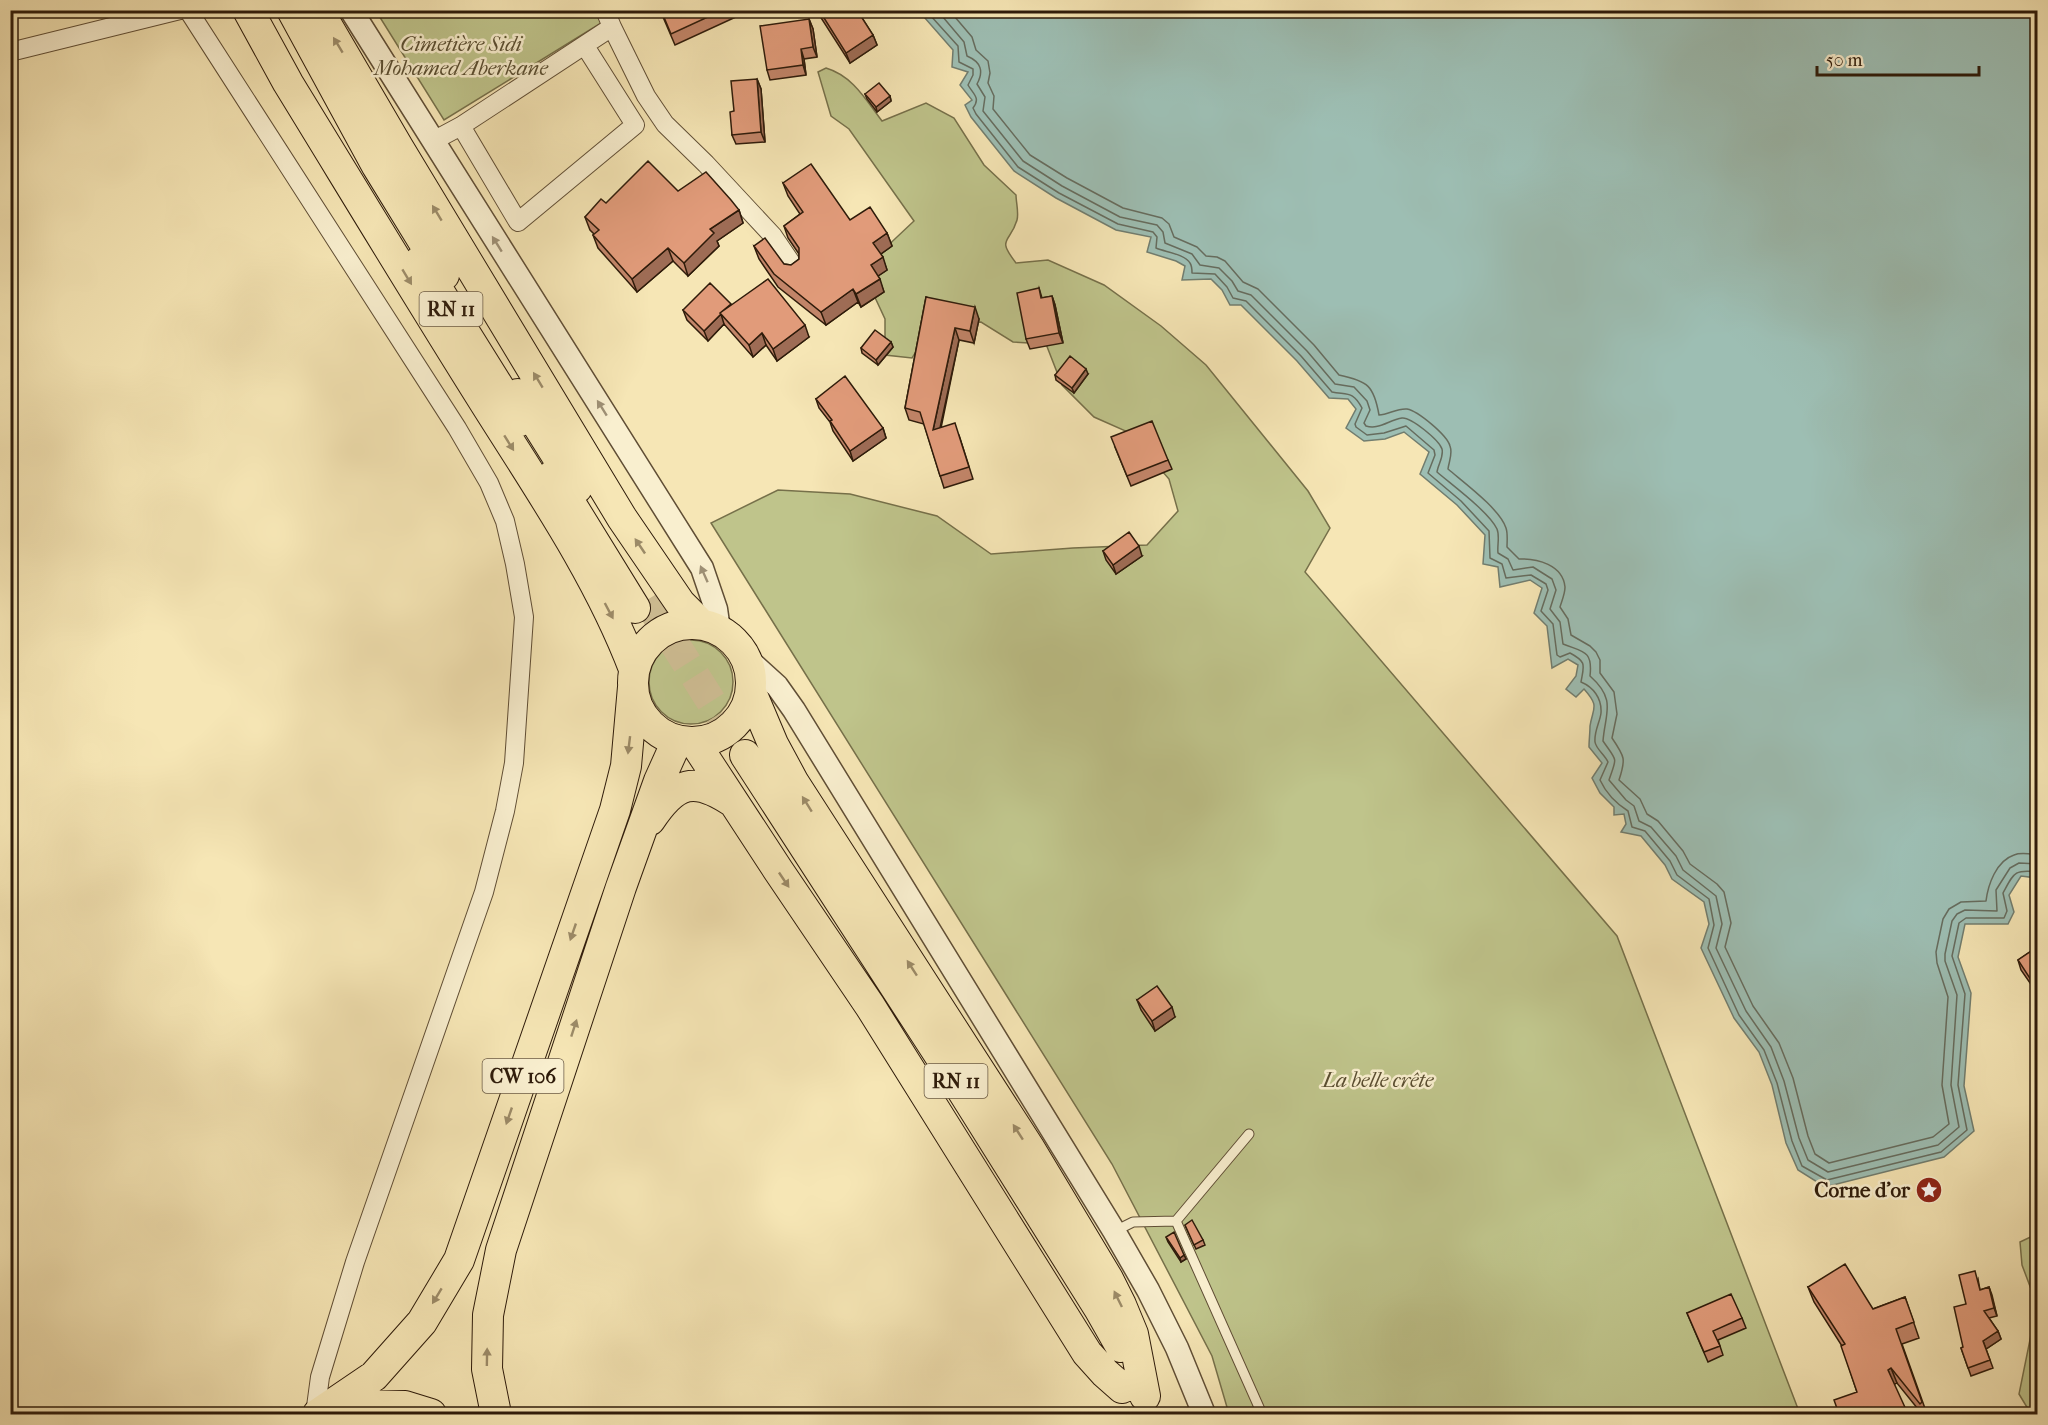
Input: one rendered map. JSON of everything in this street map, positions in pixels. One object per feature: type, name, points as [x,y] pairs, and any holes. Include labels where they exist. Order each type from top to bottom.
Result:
[{"type":"highway","points":[[248,10],[294,93],[591,578],[619,630],[634,678],[637,705],[646,721],[660,733],[686,742],[715,739],[732,728],[745,712],[751,692],[751,674],[745,657],[734,642],[710,628],[680,603],[622,518],[318,10]]},
{"type":"highway","name":"RN 11","points":[[266,10],[327,116],[641,604],[389,185],[292,10]]},
{"type":"highway","points":[[634,678],[641,653],[652,639],[667,629],[684,624],[710,628]]},
{"type":"highway","name":"CW 106","points":[[317,1414],[374,1376],[422,1322],[459,1260],[615,810],[626,766],[634,678]]},
{"type":"highway","points":[[751,692],[773,744],[794,783],[1029,1149],[1108,1280],[1133,1334],[1138,1403]]},
{"type":"highway","name":"CW 106","points":[[496,1414],[487,1369],[488,1315],[501,1250],[659,781],[686,742]]},
{"type":"highway","points":[[686,742],[736,803],[778,870],[870,1006],[1087,1353],[1138,1403]]},
{"type":"highway","name":"RN 11","points":[[739,758],[1082,1309],[1138,1403]]},
{"type":"highway","points":[[638,841],[669,795],[692,784],[717,791],[736,803]]},
{"type":"highway","points":[[323,1414],[359,1405],[405,1406],[431,1414]]},
{"type":"street","points":[[10,52],[180,10]]},
{"type":"street","points":[[188,10],[444,408],[489,483],[505,521],[524,617],[514,763],[505,811],[484,892],[355,1262],[320,1377],[317,1414]]},
{"type":"street","points":[[351,10],[702,568],[716,609],[710,628]]},
{"type":"street","points":[[433,141],[461,126],[585,46],[608,19],[646,96],[665,124],[706,164],[772,236],[794,267]]},
{"type":"street","points":[[461,126],[518,222],[635,125],[585,46]]},
{"type":"street","points":[[745,657],[767,676],[790,704],[1114,1231],[1148,1290],[1177,1348],[1204,1414]]},
{"type":"lane","points":[[1114,1231],[1133,1222],[1176,1221],[1249,1134]]},
{"type":"lane","points":[[1176,1221],[1262,1414]]},
{"type":"green space","name":"Cimetière Sidi Mohamed Aberkane","points":[[602,10],[606,20],[444,120],[376,11]]},
{"type":"green space","name":"La belle crête","points":[[826,68],[851,83],[882,121],[926,103],[954,118],[984,165],[1016,195],[1017,220],[1006,244],[1016,263],[1048,260],[1104,285],[1161,326],[1206,365],[1308,491],[1330,528],[1305,572],[1617,936],[1800,1414],[1229,1414],[1212,1356],[1112,1164],[711,523],[778,490],[850,494],[937,516],[991,554],[1147,545],[1178,511],[1169,479],[1128,432],[1094,417],[1062,385],[1046,344],[1013,342],[981,322],[945,326],[925,338],[912,358],[885,355],[885,319],[872,291],[877,278],[881,252],[914,221],[849,129],[831,116],[818,72]]},
{"type":"green space","points":[[691,640],[707,643],[721,652],[730,666],[733,682],[730,698],[721,712],[707,721],[691,724],[675,721],[661,712],[652,698],[649,682],[652,666],[661,652],[675,643]]},
{"type":"green space","points":[[2037,1234],[2038,1414],[2031,1414],[2019,1394],[2033,1325],[2034,1297],[2022,1265],[2020,1242]]},
{"type":"water","points":[[923,11],[2037,11],[2037,878],[2021,876],[2009,895],[2014,912],[2008,924],[1965,924],[1958,957],[1971,993],[1964,1086],[1974,1131],[1944,1157],[1825,1187],[1798,1170],[1786,1143],[1772,1085],[1759,1052],[1734,1018],[1701,948],[1709,924],[1704,902],[1672,879],[1665,865],[1641,836],[1621,832],[1626,824],[1624,814],[1614,815],[1614,807],[1600,793],[1592,778],[1602,763],[1589,747],[1594,704],[1584,689],[1576,697],[1566,689],[1576,676],[1578,665],[1568,659],[1552,668],[1547,626],[1534,613],[1542,588],[1530,580],[1500,587],[1498,567],[1483,564],[1485,535],[1457,505],[1420,474],[1429,452],[1404,432],[1385,439],[1364,441],[1346,428],[1356,409],[1348,399],[1329,398],[1297,361],[1241,305],[1230,305],[1222,290],[1211,279],[1182,280],[1185,266],[1147,252],[1151,237],[1116,230],[1056,198],[1014,171],[971,117],[965,105],[972,100],[960,85],[968,72],[952,67],[953,50],[924,17]]},
{"type":"building","points":[[661,10],[723,10],[671,34]]},
{"type":"building","points":[[819,10],[857,10],[873,35],[846,53]]},
{"type":"building","points":[[809,19],[813,47],[801,49],[803,65],[767,70],[760,26]]},
{"type":"building","points":[[757,79],[761,132],[732,135],[730,112],[734,111],[731,81]]},
{"type":"building","points":[[879,83],[890,96],[876,107],[865,94]]},
{"type":"building","points":[[648,161],[678,191],[706,172],[739,210],[710,229],[714,233],[684,263],[668,248],[632,279],[593,235],[599,230],[585,217],[601,199],[606,203]]},
{"type":"building","points":[[811,164],[850,220],[870,207],[887,233],[873,243],[883,257],[871,265],[880,279],[856,294],[853,289],[821,312],[774,274],[754,246],[765,238],[784,264],[791,265],[799,259],[799,248],[784,226],[803,212],[783,183]]},
{"type":"building","points":[[768,279],[805,325],[773,349],[762,333],[749,345],[720,313]]},
{"type":"building","points":[[710,283],[731,304],[704,331],[683,310]]},
{"type":"building","points":[[1039,288],[1041,298],[1052,296],[1059,333],[1026,339],[1017,293]]},
{"type":"building","points":[[926,297],[975,307],[970,331],[955,328],[933,430],[955,423],[969,467],[940,476],[920,412],[905,408]]},
{"type":"building","points":[[875,330],[891,342],[876,360],[861,348]]},
{"type":"building","points":[[1070,356],[1086,369],[1072,388],[1055,375]]},
{"type":"building","points":[[845,376],[883,428],[850,451],[830,421],[832,420],[816,399]]},
{"type":"building","points":[[1152,421],[1168,460],[1127,476],[1111,437]]},
{"type":"building","points":[[1129,532],[1139,546],[1113,565],[1103,551]]},
{"type":"building","points":[[2037,947],[2037,976],[2031,980],[2018,960]]},
{"type":"building","points":[[1157,986],[1172,1007],[1152,1021],[1137,1000]]},
{"type":"building","points":[[1192,1220],[1203,1240],[1194,1245],[1185,1225]]},
{"type":"building","points":[[1174,1232],[1184,1255],[1180,1258],[1166,1237]]},
{"type":"building","points":[[1845,1264],[1873,1309],[1905,1297],[1914,1322],[1896,1329],[1922,1402],[1920,1404],[1891,1368],[1888,1370],[1908,1414],[1839,1414],[1834,1400],[1857,1392],[1841,1346],[1845,1344],[1808,1287]]},
{"type":"building","points":[[1975,1271],[1980,1290],[1989,1287],[1994,1308],[1984,1311],[1998,1331],[1983,1341],[1990,1360],[1968,1368],[1961,1348],[1963,1347],[1954,1307],[1966,1304],[1959,1275]]},
{"type":"building","points":[[1731,1294],[1742,1318],[1713,1331],[1720,1346],[1704,1352],[1687,1313]]},
{"type":"tunnel","points":[[647,600],[745,755]]},
{"type":"place","name":"Corne d'or","points":[[1929,1190]]}]
